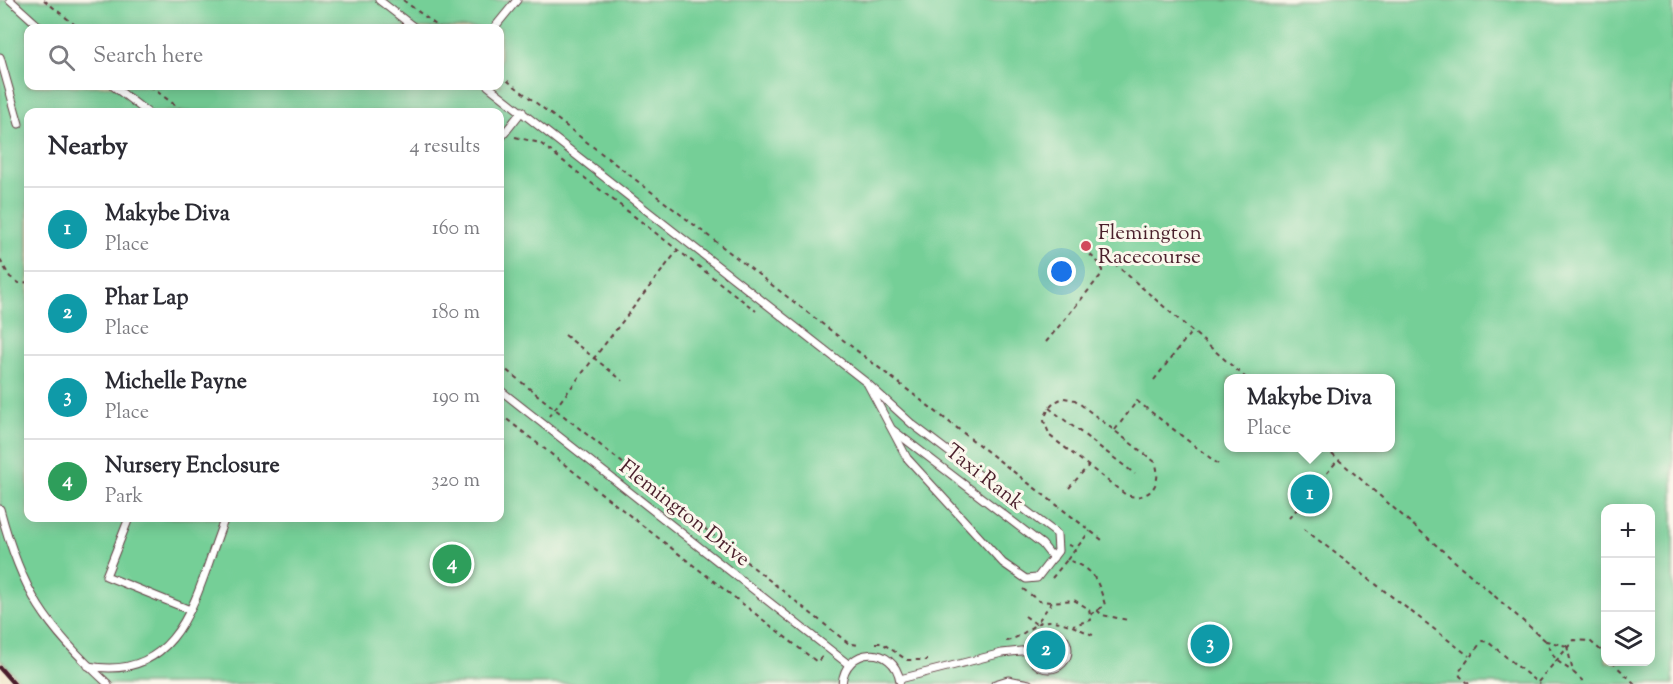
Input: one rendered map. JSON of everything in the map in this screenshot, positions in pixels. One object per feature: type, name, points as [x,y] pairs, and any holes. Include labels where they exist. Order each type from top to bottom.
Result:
[{"type":"lane","points":[[10,0],[37,24]]},
{"type":"lane","points":[[379,0],[410,24]]},
{"type":"lane","points":[[497,24],[517,0]]},
{"type":"lane","points":[[0,57],[19,124]]},
{"type":"lane","points":[[118,90],[142,108]]},
{"type":"lane","points":[[493,90],[867,383],[912,424],[1057,534],[1058,551],[1038,578],[1026,579],[1003,563],[907,458],[867,383]]},
{"type":"lane","points":[[504,134],[522,111]]},
{"type":"lane","name":"Flemington Drive","points":[[504,393],[848,664]]},
{"type":"lane","name":"Taxi Rank","points":[[891,428],[1042,544],[1053,558]]},
{"type":"lane","points":[[0,509],[9,541],[38,607],[67,646],[108,684]]},
{"type":"lane","points":[[127,522],[106,576],[190,610]]},
{"type":"lane","points":[[88,666],[108,672],[126,672],[155,661],[166,654],[175,642],[190,610],[223,522]]},
{"type":"lane","points":[[1046,631],[1052,631],[1063,637],[1068,649],[1064,661],[1049,669],[1034,661],[1030,650],[1035,638],[1046,631]]},
{"type":"lane","points":[[842,684],[848,664],[861,655],[878,654],[893,663],[900,682],[933,669],[1002,653],[1030,650]]},
{"type":"lane","points":[[994,684],[1008,680],[1029,684]]},
{"type":"path","points":[[44,0],[74,24]]},
{"type":"path","points":[[403,0],[435,24]]},
{"type":"path","points":[[504,78],[1102,540]]},
{"type":"path","points":[[155,90],[179,108]]},
{"type":"path","points":[[506,131],[512,136],[540,143],[761,315]]},
{"type":"path","points":[[1082,248],[1102,266]]},
{"type":"path","points":[[543,424],[678,250]]},
{"type":"path","points":[[1046,342],[1102,274],[1102,266],[1108,258],[1241,374]]},
{"type":"path","points":[[0,260],[10,277],[19,283],[24,282]]},
{"type":"path","points":[[1154,380],[1192,331]]},
{"type":"path","points":[[565,335],[624,381]]},
{"type":"path","points":[[504,368],[839,637],[848,643],[861,645]]},
{"type":"path","points":[[1064,398],[1075,400],[1115,430],[1155,462],[1158,478],[1154,488],[1139,497],[1126,495],[1050,436],[1044,421],[1049,407],[1064,398]]},
{"type":"path","points":[[1115,430],[1137,401],[1218,464]]},
{"type":"path","points":[[1049,407],[1134,474]]},
{"type":"path","points":[[504,417],[817,662],[839,637]]},
{"type":"path","points":[[1330,452],[1546,641],[1556,660],[1586,684]]},
{"type":"path","points":[[1315,487],[1338,459]]},
{"type":"path","points":[[1069,488],[1088,466]]},
{"type":"path","points":[[1307,481],[1315,487],[1323,494],[1313,505],[1298,491],[1307,481]]},
{"type":"path","points":[[1289,518],[1306,499]]},
{"type":"path","points":[[1304,529],[1469,656]]},
{"type":"path","points":[[1048,582],[1090,531]]},
{"type":"path","points":[[1067,560],[1084,565],[1099,583],[1105,605],[1090,615]]},
{"type":"path","points":[[1020,587],[1039,601],[1074,600],[1089,609],[1091,620],[1080,625],[1047,621],[1036,624]]},
{"type":"path","points":[[1000,643],[1022,637],[1036,624],[1052,602]]},
{"type":"path","points":[[1098,610],[1102,615],[1128,620]]},
{"type":"path","points":[[1025,616],[1036,624]]},
{"type":"path","points":[[1069,625],[1093,635]]},
{"type":"path","points":[[1469,684],[1459,672],[1482,641],[1488,642],[1538,683],[1574,640],[1590,641],[1601,652]]},
{"type":"path","points":[[1546,641],[1567,646]]},
{"type":"path","points":[[868,644],[882,643],[907,660],[932,659],[933,669]]},
{"type":"path","points":[[1567,646],[1573,672]]},
{"type":"path","points":[[1616,666],[1635,684]]},
{"type":"green space","name":"Flemington Racecourse","points":[[0,0],[1673,0],[1673,684],[22,684],[0,659]]},
{"type":"railway","points":[[0,668],[14,684]]},
{"type":"place","name":"Flemington Racecourse","points":[[1086,246]]},
{"type":"place","name":"Makybe Diva","points":[[1310,494]]},
{"type":"place","name":"Nursery Enclosure","points":[[452,564]]},
{"type":"place","name":"Michelle Payne","points":[[1210,644]]},
{"type":"place","name":"Phar Lap","points":[[1046,650]]}]
